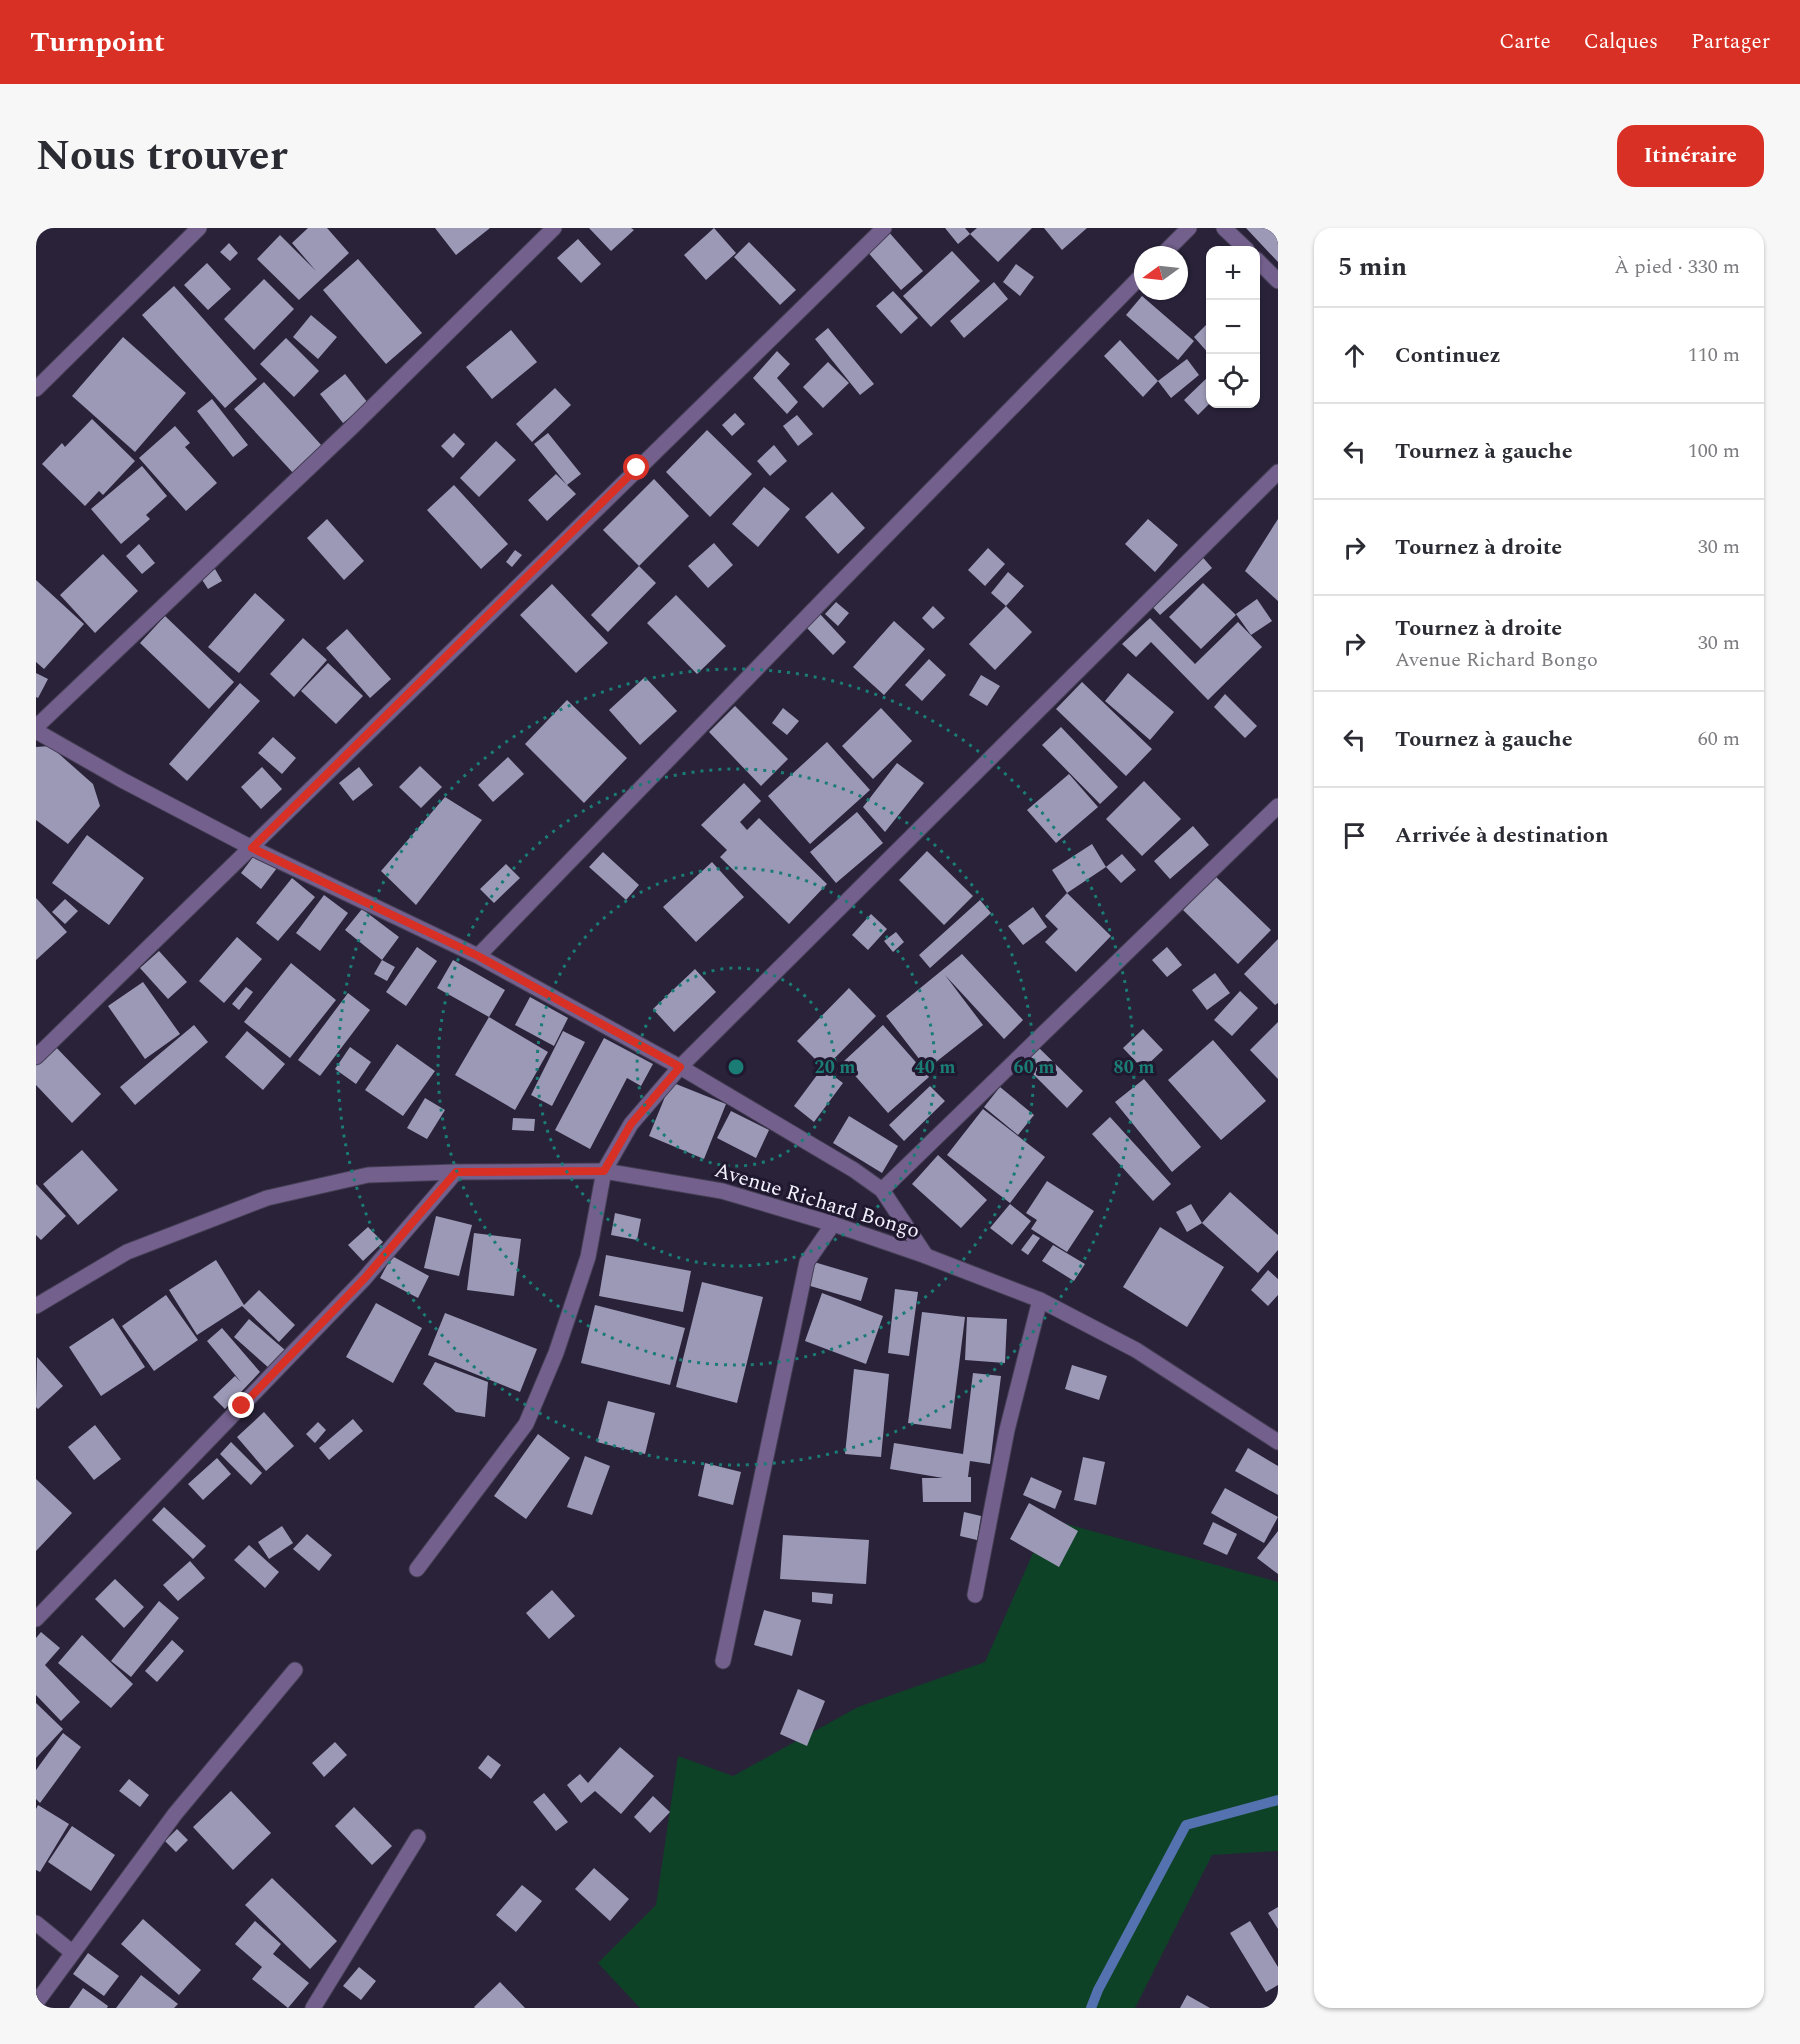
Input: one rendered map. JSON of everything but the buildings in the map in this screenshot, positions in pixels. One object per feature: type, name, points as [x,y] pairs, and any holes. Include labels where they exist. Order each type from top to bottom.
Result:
[{"type":"street","points":[[36,389],[200,228]]},
{"type":"street","points":[[554,228],[351,428],[36,729],[122,780],[252,848],[478,956],[680,1067],[854,1170],[882,1190],[926,1256]]},
{"type":"street","points":[[36,1057],[884,228]]},
{"type":"street","points":[[1171,246],[1189,228]]},
{"type":"street","points":[[1224,228],[1243,246]]},
{"type":"street","points":[[1260,263],[1278,281]]},
{"type":"street","points":[[478,956],[1134,283]]},
{"type":"street","points":[[417,1569],[526,1424],[556,1353],[588,1257],[604,1171],[631,1124],[680,1067],[1278,472]]},
{"type":"street","points":[[882,1190],[1278,806]]},
{"type":"street","name":"Avenue Richard Bongo","points":[[36,1306],[127,1252],[267,1198],[368,1175],[604,1171],[722,1191],[832,1224],[926,1256],[1040,1300],[1136,1350],[1278,1442]]},
{"type":"street","points":[[36,1619],[364,1279],[456,1172]]},
{"type":"street","points":[[723,1661],[807,1262],[832,1224]]},
{"type":"street","points":[[975,1595],[1007,1430],[1040,1300]]},
{"type":"street","points":[[36,2003],[175,1814],[295,1670]]},
{"type":"street","points":[[313,2008],[418,1837]]},
{"type":"street","points":[[36,1923],[73,1953]]},
{"type":"green space","points":[[1048,1519],[1278,1582],[1278,1851],[1212,1855],[1135,2008],[640,2008],[598,1963],[656,1905],[678,1756],[733,1776],[858,1707],[985,1662]]},
{"type":"waterway","points":[[1091,2008],[1098,1990],[1186,1825],[1278,1800]]},
{"type":"route","points":[[242,1406],[364,1279],[456,1172],[604,1171],[631,1124],[680,1067],[478,956],[252,848],[637,468]]}]
